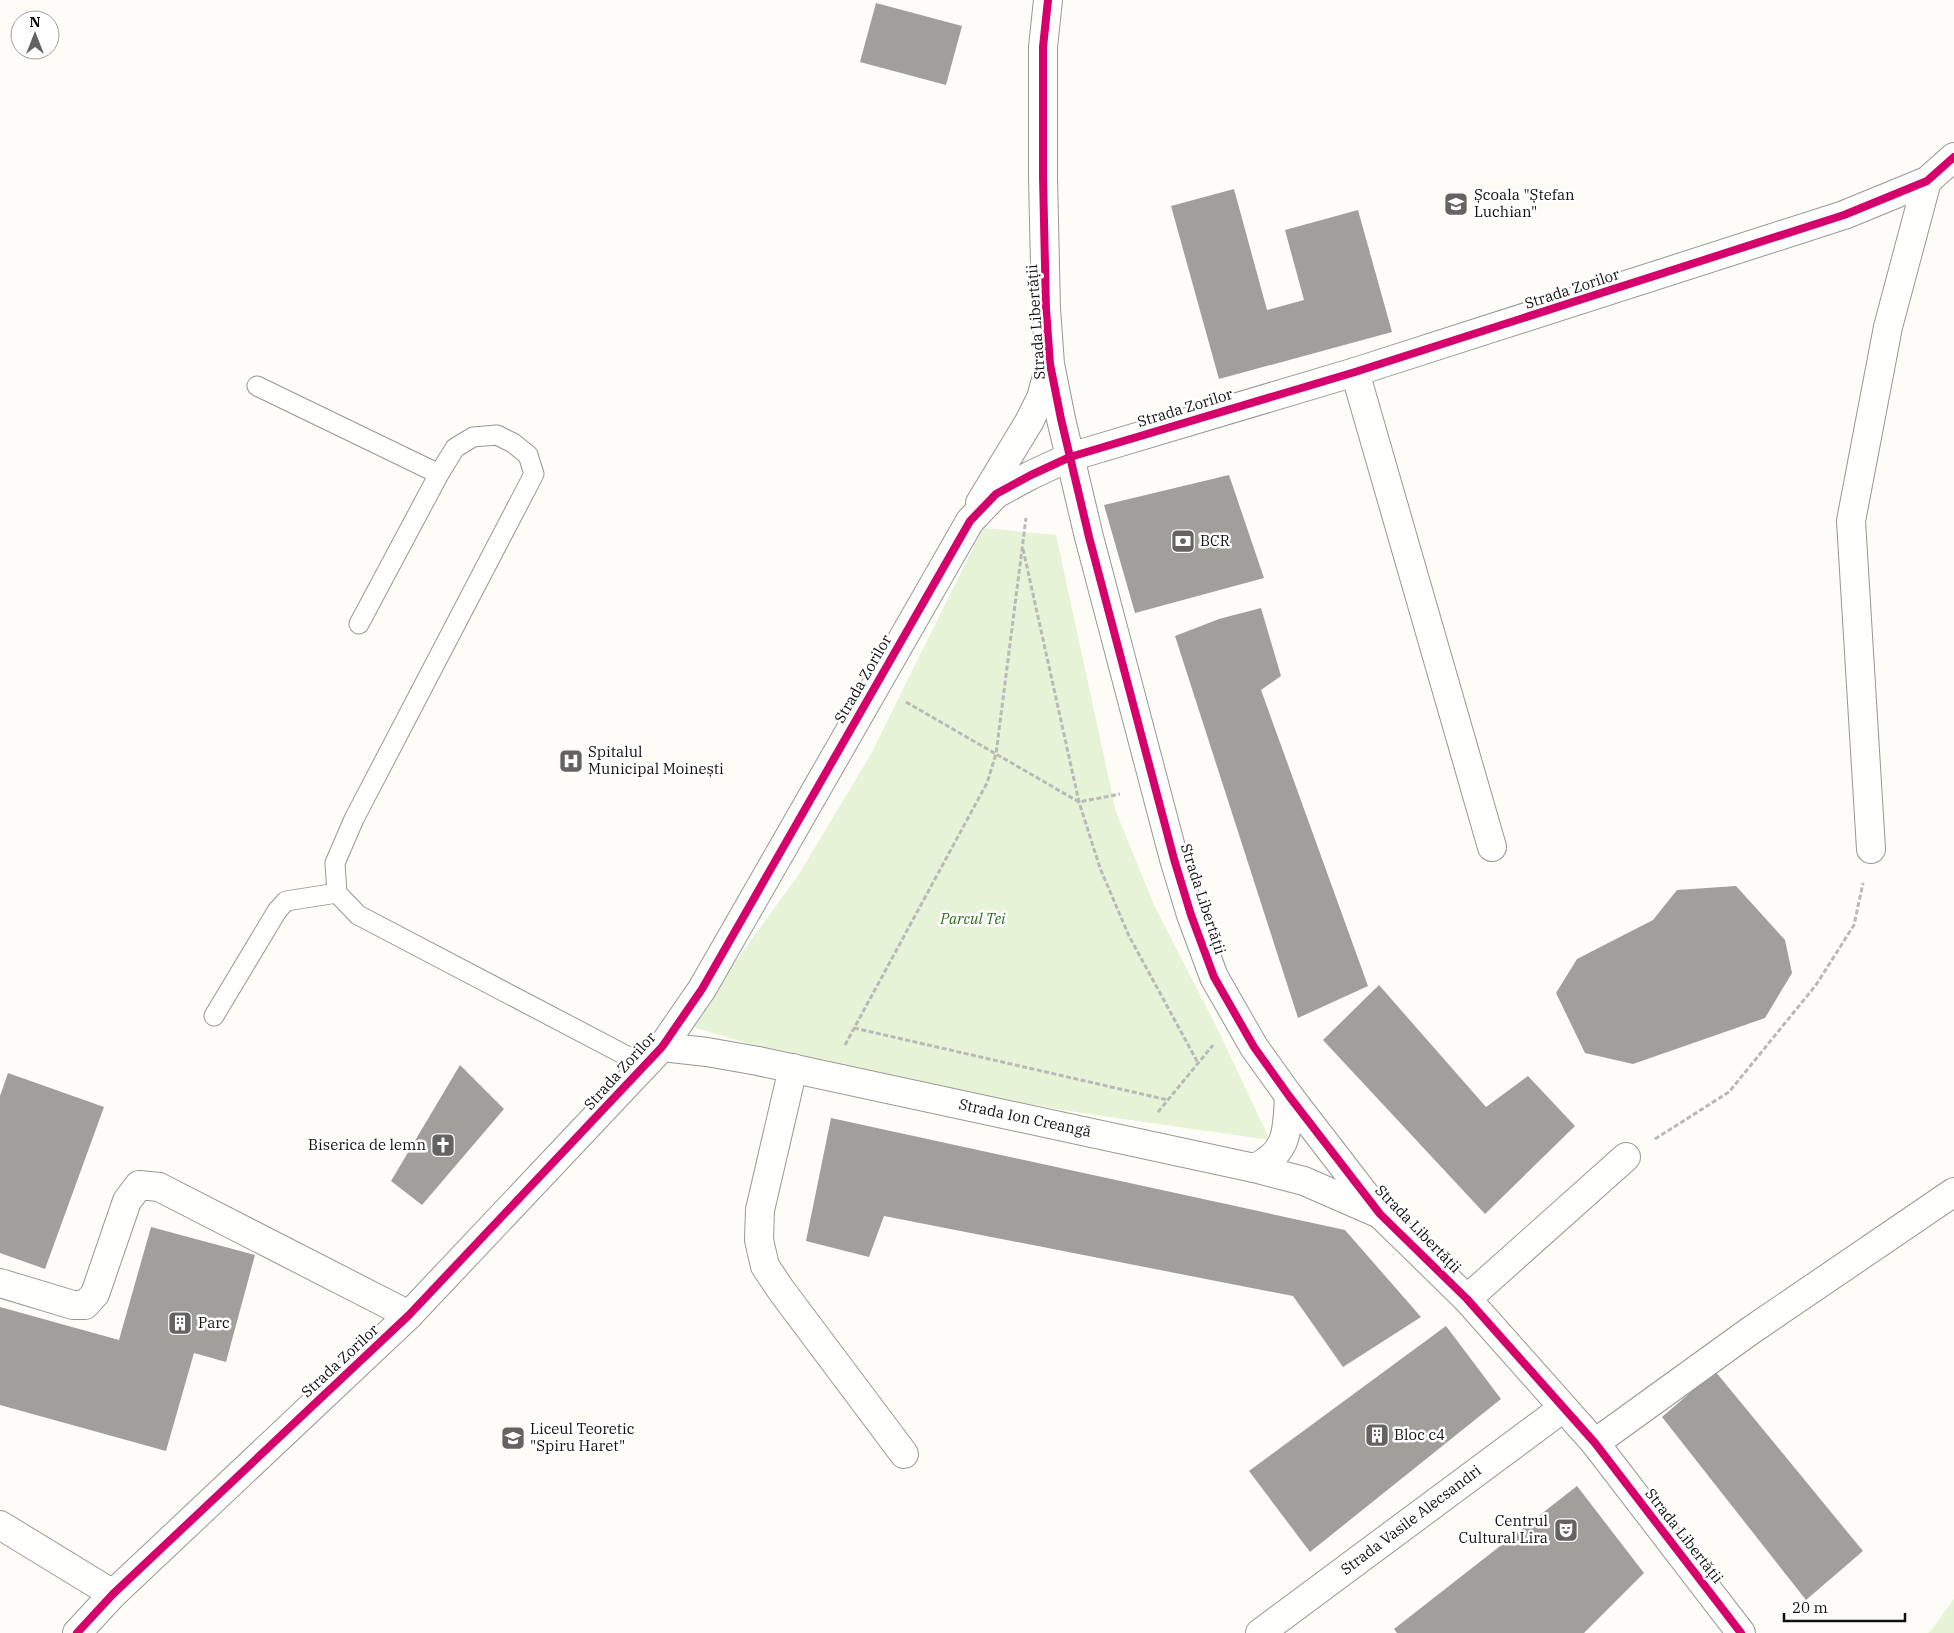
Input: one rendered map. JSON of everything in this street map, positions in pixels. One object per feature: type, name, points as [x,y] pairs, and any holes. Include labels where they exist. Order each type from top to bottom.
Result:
[{"type":"street","name":"Strada Libertății","points":[[1048,0],[1044,46],[1043,177],[1046,309],[1050,364],[1089,537],[1155,787],[1191,915],[1214,977],[1254,1047],[1289,1096],[1380,1214],[1467,1299],[1595,1443],[1741,1633]]},
{"type":"street","name":"Strada Zorilor","points":[[77,1633],[113,1594],[409,1315],[654,1056],[706,980],[970,521],[996,494],[1070,457],[1355,372],[1844,215],[1927,180],[1954,157]]},
{"type":"street","points":[[1871,849],[1851,521],[1888,327],[1927,180]]},
{"type":"street","points":[[970,521],[1029,422],[1041,398],[1050,364]]},
{"type":"street","points":[[1355,372],[1492,847]]},
{"type":"street","name":"Strada Ion Creangă","points":[[654,1056],[707,1052],[793,1068],[1254,1168],[1304,1181],[1380,1214]]},
{"type":"street","points":[[793,1068],[760,1210],[759,1240],[765,1266],[904,1454]]},
{"type":"street","points":[[1254,1168],[1268,1162],[1278,1153],[1284,1140],[1289,1096]]},
{"type":"street","points":[[1467,1299],[1626,1157]]},
{"type":"street","points":[[0,1283],[73,1305],[86,1305],[95,1294],[127,1201],[138,1185],[158,1187],[409,1315]]},
{"type":"street","points":[[1595,1443],[1750,1331],[1954,1192]]},
{"type":"street","name":"Strada Vasile Alecsandri","points":[[1260,1633],[1563,1408]]},
{"type":"street","points":[[0,1525],[113,1594]]},
{"type":"lane","points":[[257,386],[439,474]]},
{"type":"lane","points":[[359,624],[439,474],[455,448],[473,437],[497,435],[513,442],[528,455],[534,474],[354,819],[335,863],[337,893],[358,915],[654,1056]]},
{"type":"lane","points":[[214,1016],[277,911],[286,900],[337,893]]},
{"type":"path","points":[[828,1076],[987,783],[996,754],[1031,475]]},
{"type":"path","points":[[1022,546],[1079,802],[1100,868],[1129,936],[1198,1063]]},
{"type":"path","points":[[876,684],[1079,802],[1155,787]]},
{"type":"path","points":[[1626,1157],[1729,1092],[1816,985],[1854,925],[1871,849]]},
{"type":"path","points":[[1134,1142],[1237,1016]]},
{"type":"path","points":[[854,1028],[1168,1100]]},
{"type":"green space","name":"Parcul Tei","points":[[983,528],[1056,535],[1116,812],[1155,907],[1217,1028],[1270,1140],[1082,1113],[913,1084],[780,1053],[689,1026],[799,874],[871,754]]},
{"type":"green space","points":[[1954,1599],[1954,1633],[1928,1633],[1932,1629]]},
{"type":"building","points":[[876,3],[962,26],[946,85],[860,62]]},
{"type":"building","points":[[1234,189],[1267,310],[1304,300],[1285,230],[1358,210],[1392,332],[1219,379],[1171,206]]},
{"type":"building","name":"BCR","points":[[1229,475],[1264,578],[1135,613],[1104,505]]},
{"type":"building","points":[[1261,608],[1281,676],[1261,690],[1368,986],[1298,1018],[1175,636],[1219,619]]},
{"type":"building","points":[[1736,886],[1785,940],[1792,973],[1765,1018],[1633,1064],[1585,1053],[1556,993],[1577,959],[1653,920],[1677,890]]},
{"type":"building","points":[[1379,985],[1486,1107],[1528,1076],[1575,1126],[1485,1214],[1323,1040]]},
{"type":"building","name":"Biserica de lemn","points":[[460,1065],[504,1109],[422,1205],[391,1181]]},
{"type":"building","points":[[8,1073],[104,1107],[45,1269],[0,1253],[0,1096]]},
{"type":"building","points":[[831,1118],[1345,1230],[1421,1317],[1343,1367],[1293,1296],[884,1216],[869,1257],[806,1241]]},
{"type":"building","name":"Parc","points":[[151,1227],[255,1255],[226,1362],[194,1353],[166,1451],[0,1405],[0,1307],[119,1340]]},
{"type":"building","name":"Bloc c4","points":[[1446,1326],[1501,1399],[1310,1552],[1249,1471]]},
{"type":"building","points":[[1715,1371],[1863,1551],[1806,1600],[1662,1417]]},
{"type":"building","name":"Centrul Cultural Lira","points":[[1577,1486],[1644,1573],[1584,1633],[1397,1633],[1394,1629]]},
{"type":"cycle path","points":[[1048,0],[1043,47],[1043,177],[1046,309],[1050,364],[1089,537],[1174,859],[1191,915],[1214,977],[1254,1047],[1289,1096],[1380,1214],[1467,1299],[1595,1443],[1741,1633]]},
{"type":"cycle path","points":[[77,1633],[113,1594],[409,1315],[662,1047],[702,989],[970,521],[996,494],[1070,457],[1355,372],[1844,215],[1927,181],[1954,157]]},
{"type":"place","name":"Școala \"Ștefan Luchian\"","points":[[1456,204]]},
{"type":"place","name":"BCR","points":[[1183,541]]},
{"type":"place","name":"Spitalul Municipal Moinești","points":[[571,761]]},
{"type":"place","name":"Biserica de lemn","points":[[443,1145]]},
{"type":"place","name":"Parc","points":[[180,1323]]},
{"type":"place","name":"Bloc c4","points":[[1377,1435]]},
{"type":"place","name":"Liceul Teoretic \"Spiru Haret\"","points":[[513,1438]]},
{"type":"place","name":"Centrul Cultural Lira","points":[[1566,1530]]}]
